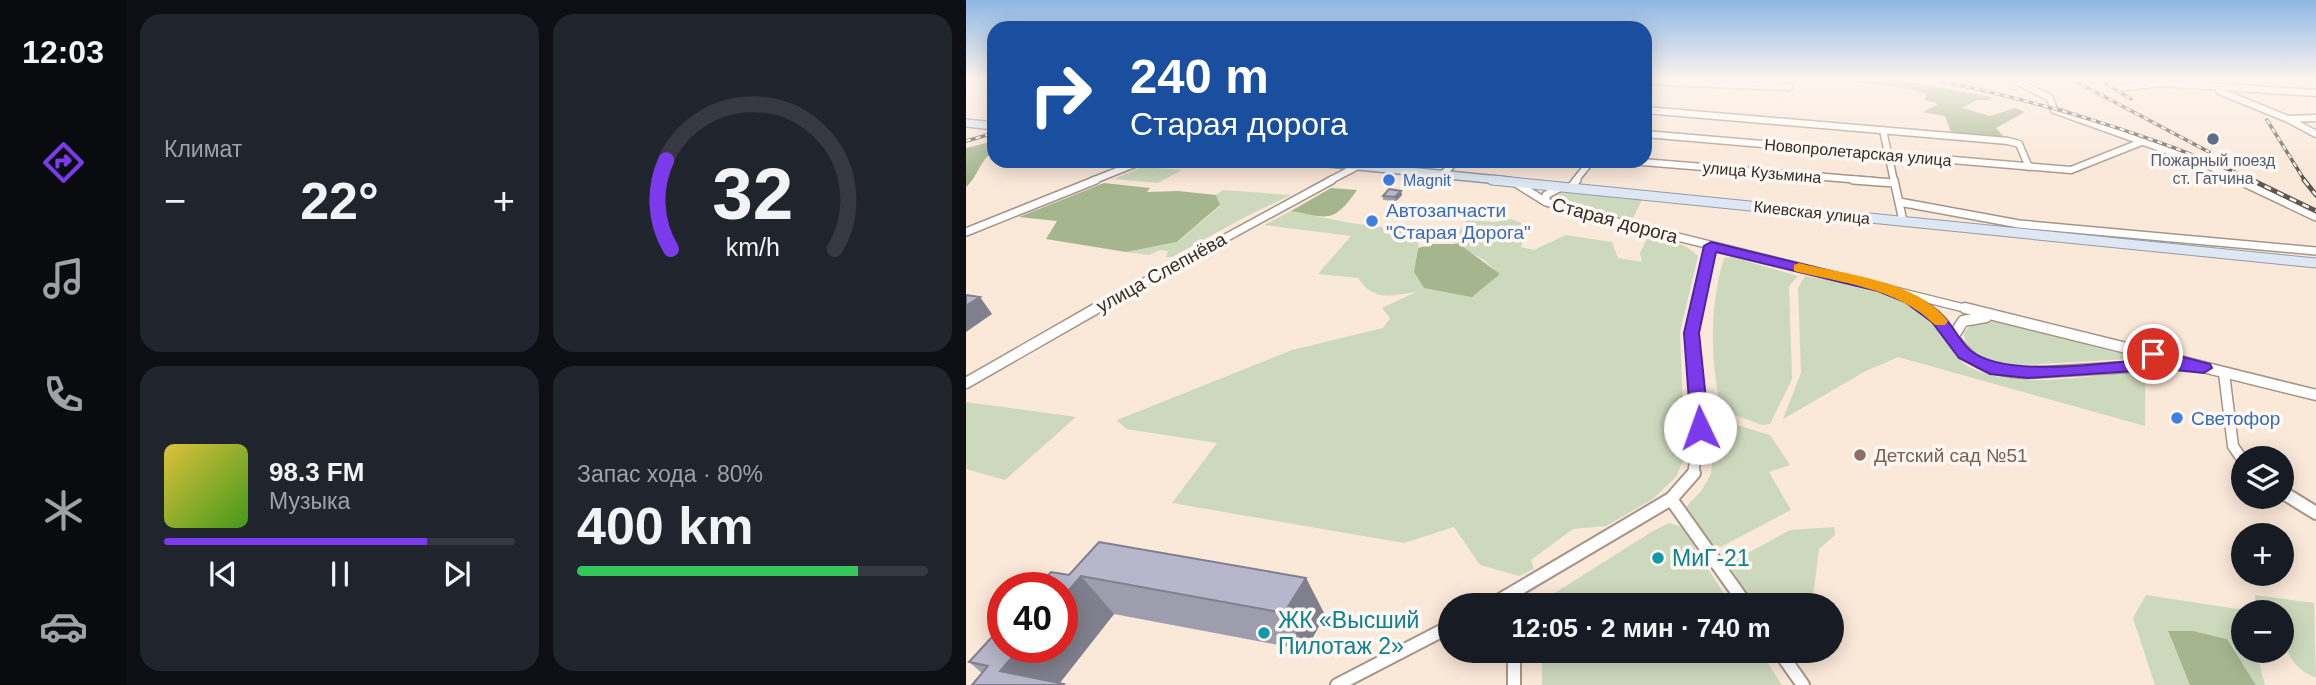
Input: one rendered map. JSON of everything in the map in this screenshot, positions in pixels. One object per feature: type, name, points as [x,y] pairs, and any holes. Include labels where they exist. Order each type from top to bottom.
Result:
[{"type":"main road","points":[[966,123],[987,125]]},
{"type":"main road","name":"Киевская улица","points":[[1377,168],[2316,263]]},
{"type":"street","points":[[1668,112],[2008,141],[2019,144],[2029,167]]},
{"type":"street","points":[[2060,112],[2217,169],[2316,217]]},
{"type":"street","points":[[2270,112],[2316,134]]},
{"type":"street","points":[[2288,119],[2316,118]]},
{"type":"street","points":[[1883,130],[1903,221]]},
{"type":"street","name":"Новопролетарская улица","points":[[1652,135],[2071,170],[2144,141]]},
{"type":"street","name":"улица Кузьмина","points":[[1652,163],[1894,183]]},
{"type":"street","points":[[966,232],[1125,168]]},
{"type":"street","points":[[1340,168],[1341,174]]},
{"type":"street","name":"улица Слепнёва","points":[[966,383],[1171,266],[1354,168]]},
{"type":"street","points":[[1442,175],[1449,168]]},
{"type":"street","points":[[1546,202],[1546,195],[1565,187],[1584,168]]},
{"type":"street","name":"Старая дорога","points":[[1514,183],[1546,202],[1711,246],[2316,396]]},
{"type":"street","points":[[1532,195],[1532,191],[1539,185],[1546,202]]},
{"type":"street","name":"Киевская улица","points":[[1899,202],[2019,224],[2316,251]]},
{"type":"street","points":[[1524,593],[1671,499],[1693,473],[1698,450],[1699,410],[1692,333],[1711,246]]},
{"type":"street","name":"Старая дорога","points":[[1883,288],[1926,308],[1953,337],[1964,354],[1976,362],[2009,372],[2165,364],[2204,368]]},
{"type":"street","name":"Старая дорога","points":[[1953,337],[1963,321],[2001,317]]},
{"type":"street","points":[[2224,373],[2234,446]]},
{"type":"street","points":[[1671,499],[1738,593]]},
{"type":"street","points":[[2294,499],[2316,513]]},
{"type":"street","points":[[1337,685],[1438,633]]},
{"type":"street","points":[[1514,663],[1514,685]]},
{"type":"street","points":[[1787,663],[1803,685]]},
{"type":"green space","points":[[1923,112],[1976,112],[1990,116],[2003,112],[2025,112],[1996,128],[2007,140],[1952,135],[1945,116]]},
{"type":"green space","points":[[987,143],[987,156],[966,187],[966,148]]},
{"type":"green space","points":[[1140,168],[1182,170],[1158,183],[1114,179]]},
{"type":"green space","points":[[1104,183],[1150,188],[1147,192],[1178,191],[1216,195],[1220,205],[1177,242],[1126,252],[1046,239],[1057,221],[1019,217]]},
{"type":"green space","points":[[1331,188],[1357,190],[1342,209],[1329,216],[1291,211]]},
{"type":"green space","points":[[1223,190],[1291,195],[1172,257],[1166,257],[1168,251],[1160,250],[1149,255],[1126,252],[1178,242],[1220,206],[1216,195]]},
{"type":"green space","points":[[1562,193],[1642,200],[1633,218],[1624,219],[1556,199],[1556,196]]},
{"type":"green space","points":[[1291,211],[1350,223],[1414,231],[1419,241],[1414,272],[1499,274],[1484,260],[1452,242],[1467,220],[1495,222],[1511,219],[1528,226],[1521,247],[1534,250],[1566,235],[1612,242],[1618,258],[1642,262],[1640,253],[1647,239],[1668,240],[1693,252],[1698,256],[1680,332],[1685,456],[1676,477],[1653,499],[1606,526],[1573,529],[1531,560],[1534,569],[1519,576],[1480,565],[1454,527],[1404,543],[1172,503],[1217,443],[1126,429],[1117,420],[1292,350],[1383,328],[1390,318],[1382,308],[1416,292],[1384,296],[1371,291],[1358,278],[1318,274],[1351,236],[1264,225]]},
{"type":"green space","points":[[1433,244],[1459,244],[1500,274],[1472,297],[1424,288],[1414,272],[1418,248]]},
{"type":"green space","points":[[1732,257],[1798,276],[1789,286],[1792,379],[1770,424],[1762,425],[1721,410],[1713,353],[1714,315],[1724,258]]},
{"type":"green space","points":[[1805,276],[1872,289],[1906,300],[1931,318],[1964,364],[1991,375],[2011,379],[2055,380],[2141,371],[2145,376],[2145,426],[1898,357],[1864,372],[1783,419],[1801,373],[1798,288]]},
{"type":"green space","points":[[1982,321],[1997,321],[2126,355],[2128,359],[2005,366],[1979,355],[1969,346],[1964,333],[1971,325]]},
{"type":"green space","points":[[966,402],[1076,417],[1005,480],[966,469]]},
{"type":"green space","points":[[1716,419],[1770,435],[1790,465],[1769,472],[1791,510],[1715,550],[1685,508],[1702,490],[1711,474]]},
{"type":"green space","points":[[1669,523],[1682,527],[1723,593],[1555,593]]},
{"type":"green space","points":[[1834,527],[1835,535],[1819,549],[1814,593],[1747,593],[1728,564],[1790,530]]},
{"type":"green space","points":[[2146,595],[2231,608],[2231,645],[2227,639],[2192,631],[2168,632],[2190,685],[2155,685],[2133,618]]},
{"type":"green space","points":[[2255,595],[2292,600],[2256,600]]},
{"type":"green space","points":[[2294,600],[2314,603],[2316,678],[2294,662]]},
{"type":"green space","points":[[2168,631],[2193,631],[2227,639],[2231,645],[2231,663],[2242,663],[2256,685],[2190,685]]},
{"type":"green space","points":[[1542,663],[1768,663],[1782,685],[1542,685]]},
{"type":"green space","points":[[2242,663],[2259,663],[2265,685],[2256,685]]},
{"type":"building","points":[[1389,189],[1401,191],[1395,197],[1383,196]]},
{"type":"building","points":[[966,295],[980,297],[966,306]]},
{"type":"building","points":[[1099,542],[1306,578],[1284,613],[1081,576],[1078,579],[1078,572],[1072,572]]},
{"type":"building","points":[[987,642],[987,663],[1007,663],[1000,671],[1064,684],[972,685],[988,666],[969,662]]},
{"type":"railway","points":[[2065,112],[2178,149],[2255,181]]},
{"type":"railway","points":[[2133,112],[2209,152]]},
{"type":"railway","points":[[2267,120],[2305,181]]},
{"type":"railway","points":[[966,141],[987,135]]},
{"type":"railway","points":[[2252,180],[2316,211]]},
{"type":"railway","points":[[2304,180],[2316,195]]},
{"type":"slow traffic","points":[[1799,268],[1883,288],[1911,299],[1940,321]]},
{"type":"place","name":"Пожарный поезд ст. Гатчина","points":[[2213,139]]},
{"type":"place","name":"Magnit","points":[[1389,180]]},
{"type":"place","name":"Автозапчасти \"Старая Дорога\"","points":[[1372,221]]},
{"type":"place","name":"Светофор","points":[[2177,418]]},
{"type":"place","name":"Детский сад №51","points":[[1860,455]]},
{"type":"place","name":"МиГ-21","points":[[1658,558]]},
{"type":"place","name":"ЖК «Высший Пилотаж 2»","points":[[1264,633]]},
{"type":"route","points":[[1700,428],[1692,333],[1711,246],[1883,288],[1911,299],[1938,318],[1964,354],[1990,368],[2028,373],[2165,364],[2204,368],[2153,354]]}]
